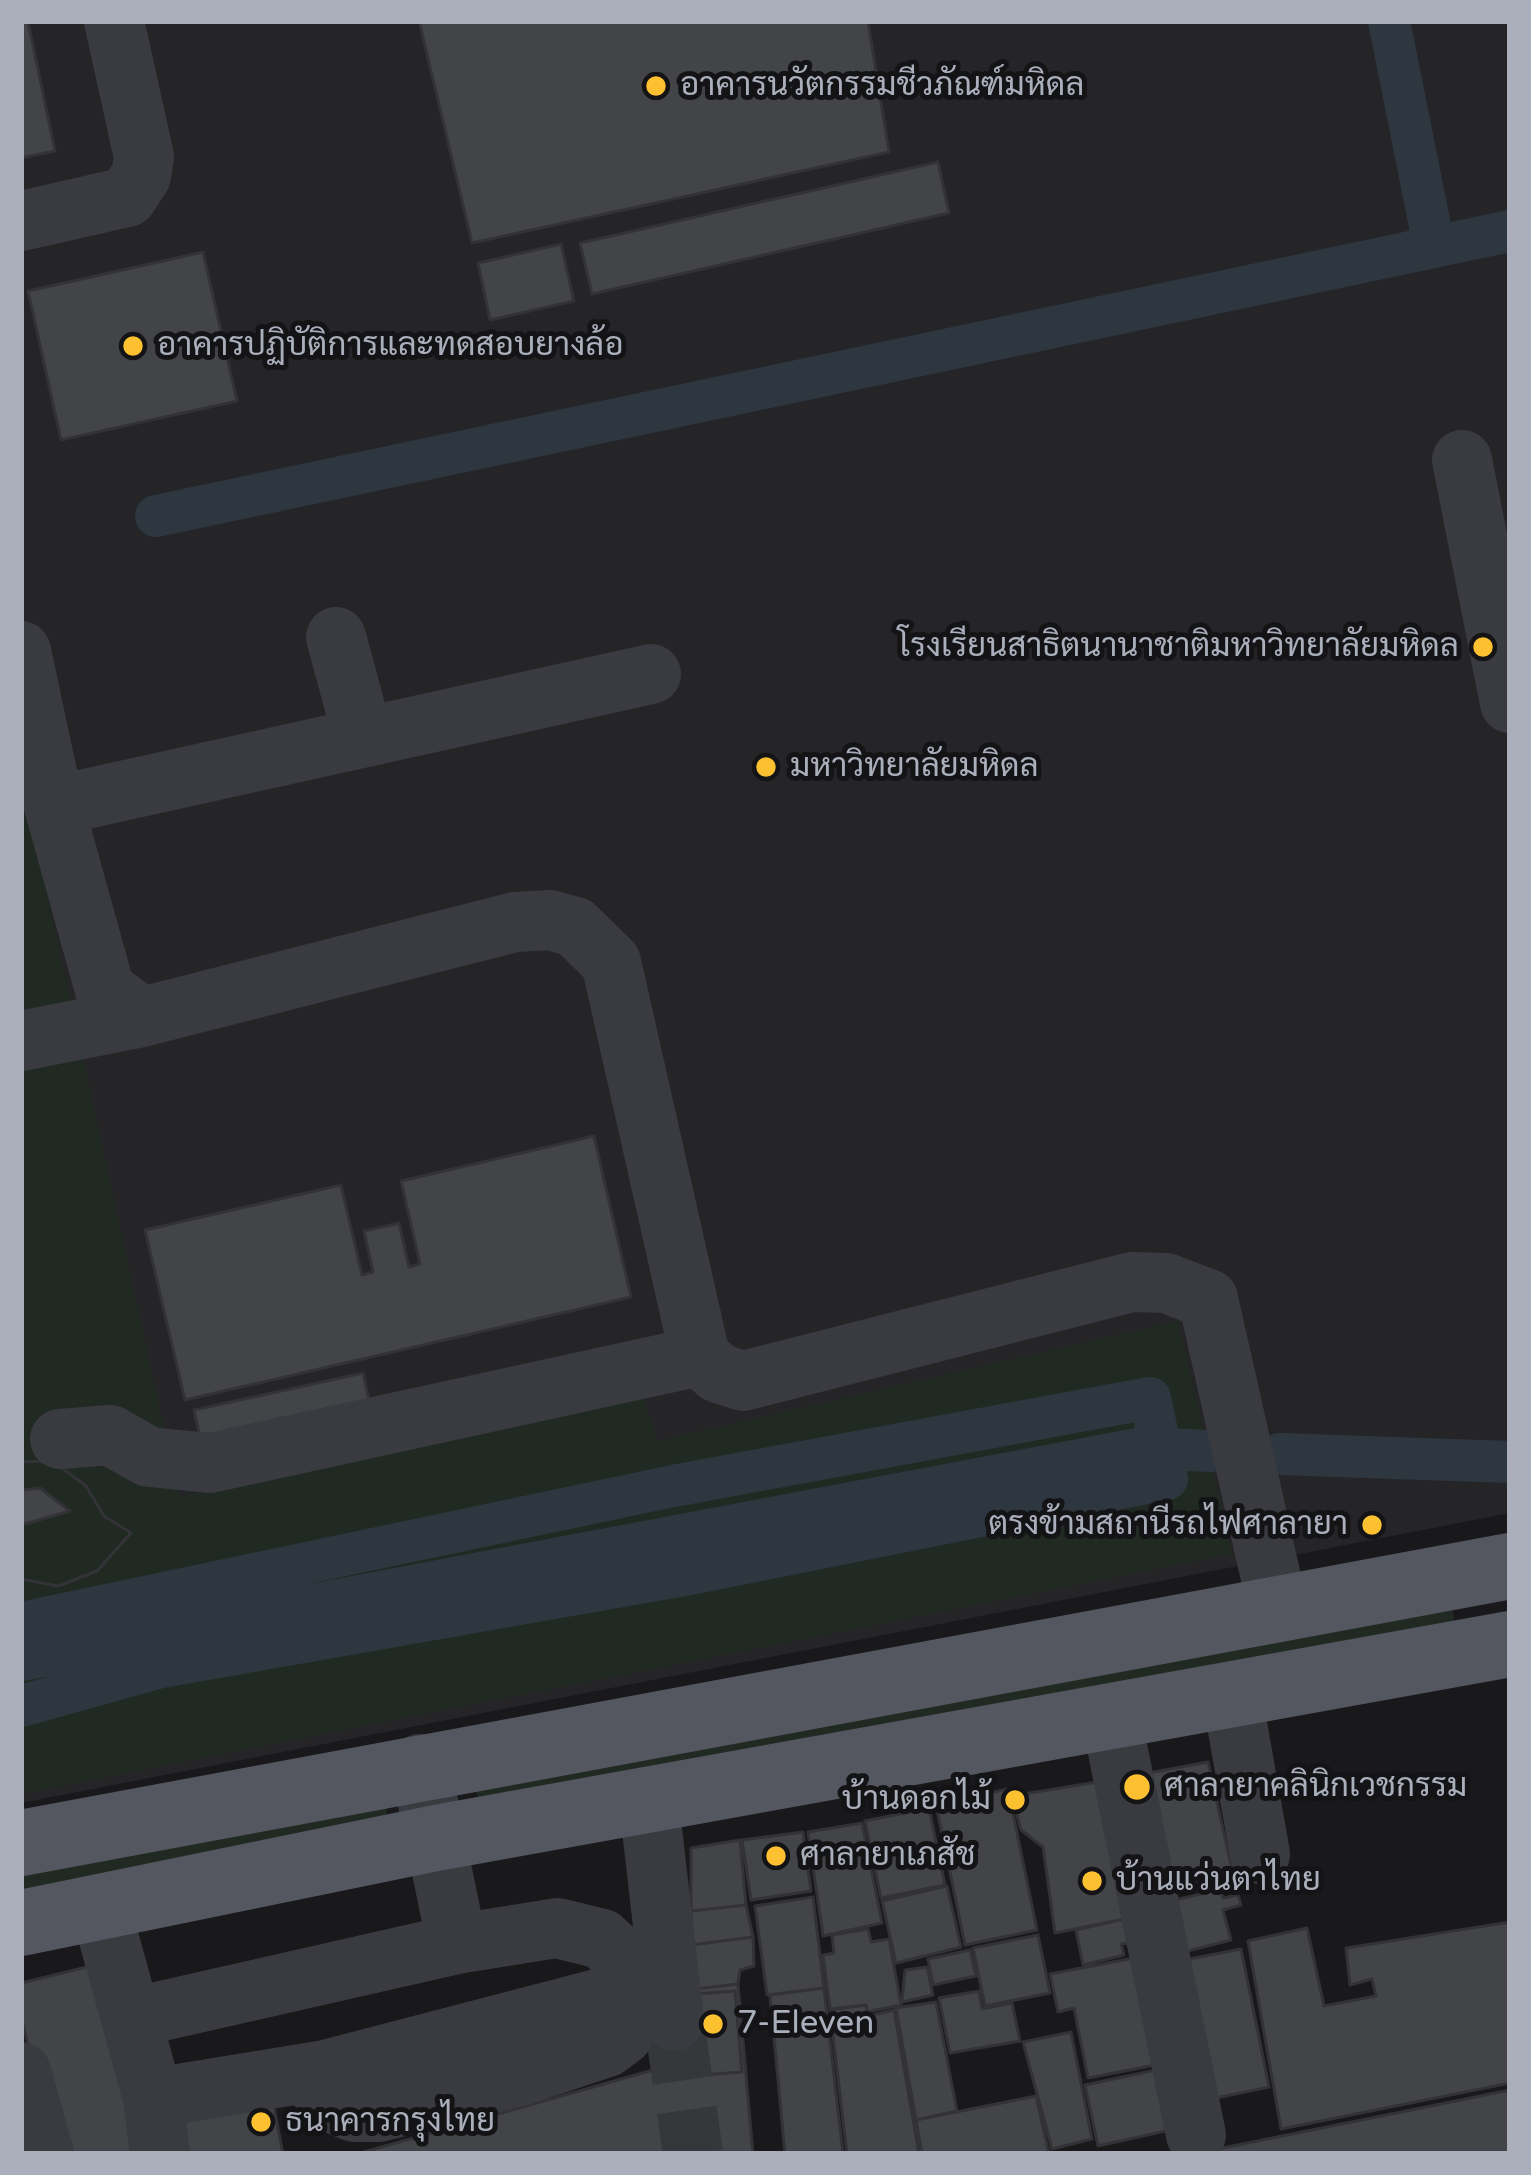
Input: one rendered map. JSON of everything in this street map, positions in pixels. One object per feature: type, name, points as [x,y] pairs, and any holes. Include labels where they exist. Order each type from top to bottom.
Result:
[{"type":"main road","points":[[21,1843],[420,1764],[1278,1609],[1508,1576]]},
{"type":"main road","points":[[21,1923],[436,1838],[649,1803],[1510,1643]]},
{"type":"street","points":[[21,221],[127,197],[141,176],[144,158],[114,21]]},
{"type":"street","points":[[1481,481],[1510,703]]},
{"type":"street","points":[[336,637],[363,736]]},
{"type":"street","points":[[21,651],[54,806],[105,990],[142,1017]]},
{"type":"street","points":[[54,806],[651,674]]},
{"type":"street","points":[[21,1041],[142,1017],[515,922],[550,920],[575,927],[611,962],[700,1356],[718,1372],[743,1381],[1132,1282],[1166,1283],[1208,1299],[1278,1609]]},
{"type":"street","points":[[61,1439],[110,1435],[149,1457],[210,1463],[700,1356]]},
{"type":"street","points":[[1232,1696],[1260,1854]]},
{"type":"street","points":[[1111,1717],[1196,2134]]},
{"type":"street","points":[[420,1764],[457,1944]]},
{"type":"street","points":[[649,1803],[651,2006]]},
{"type":"street","points":[[100,1907],[156,2126],[305,2074],[333,2103],[355,2112],[379,2112],[520,2076],[608,2047],[623,2035],[630,2014],[651,2006]]},
{"type":"street","points":[[131,2018],[457,1944],[556,1928],[602,1939],[620,1956],[651,2006]]},
{"type":"street","points":[[21,2072],[44,2154]]},
{"type":"shaded area","name":"มหาวิทยาลัยมหิดล","points":[[21,21],[1510,21],[1510,1513],[21,1803]]},
{"type":"shaded area","points":[[21,775],[179,1497],[642,1393],[658,1441],[1178,1321],[1232,1554],[21,1794]]},
{"type":"shaded area","points":[[1453,1610],[1454,1622],[481,1803],[475,1790]]},
{"type":"shaded area","points":[[387,1807],[386,1818],[21,1893],[21,1874]]},
{"type":"building","points":[[21,21],[28,21],[55,151],[21,158]]},
{"type":"building","name":"อาคารนวัตกรรมชีวภัณฑ์มหิดล","points":[[419,21],[868,21],[889,152],[472,243]]},
{"type":"building","points":[[938,162],[949,213],[592,294],[580,243]]},
{"type":"building","points":[[561,244],[574,301],[490,320],[478,263]]},
{"type":"building","name":"อาคารปฏิบัติการและทดสอบยางล้อ","points":[[203,252],[237,401],[61,440],[28,291]]},
{"type":"building","points":[[594,1136],[631,1297],[185,1400],[145,1230],[341,1185],[362,1275],[373,1272],[364,1231],[399,1223],[409,1267],[420,1264],[401,1181]]},
{"type":"building","points":[[363,1373],[371,1409],[202,1446],[194,1410]]},
{"type":"building","points":[[21,1462],[62,1468],[86,1486],[104,1516],[131,1533],[97,1571],[58,1586],[21,1579],[21,1525],[70,1511],[40,1488],[21,1490]]},
{"type":"building","points":[[21,1462],[62,1468],[86,1486],[104,1516],[131,1533],[97,1571],[58,1586],[21,1579]]},
{"type":"building","points":[[1208,1762],[1235,1883],[1157,1897],[1132,1776]]},
{"type":"building","name":"บ้านแว่นตาไทย","points":[[1115,1779],[1144,1915],[1055,1933],[1043,1847],[1021,1830],[1012,1796]]},
{"type":"building","points":[[1008,1789],[1037,1930],[965,1945],[936,1805]]},
{"type":"building","points":[[929,1808],[945,1885],[881,1898],[865,1821]]},
{"type":"building","points":[[862,1823],[882,1923],[823,1936],[808,1832]]},
{"type":"building","points":[[803,1832],[811,1891],[751,1900],[742,1840]]},
{"type":"building","points":[[740,1840],[746,1905],[691,1911],[691,1848]]},
{"type":"building","points":[[947,1886],[961,1947],[896,1963],[882,1901]]},
{"type":"building","points":[[1221,1889],[1223,1898],[1238,1895],[1241,1905],[1223,1910],[1231,1940],[1176,1954],[1163,1903]]},
{"type":"building","points":[[813,1897],[824,1988],[767,1995],[755,1906]]},
{"type":"building","points":[[746,1905],[753,1937],[691,1945],[691,1911]]},
{"type":"building","points":[[1124,1919],[1129,1943],[1121,1944],[1124,1955],[1083,1965],[1076,1930]]},
{"type":"building","points":[[1510,1922],[1510,2083],[1281,2129],[1248,1941],[1307,1928],[1324,2006],[1376,1996],[1372,1979],[1350,1985],[1346,1948]]},
{"type":"building","points":[[868,1929],[871,1942],[889,1939],[901,2005],[867,2012],[866,2005],[830,2009],[823,1955],[834,1953],[832,1935]]},
{"type":"building","points":[[1038,1935],[1050,1993],[985,2006],[973,1948]]},
{"type":"building","points":[[753,1937],[754,1966],[740,1970],[738,1984],[686,1990],[691,1945]]},
{"type":"building","points":[[1241,1949],[1269,2087],[1202,2101],[1174,1962]]},
{"type":"building","points":[[970,1950],[976,1976],[933,1985],[928,1959]]},
{"type":"building","points":[[1139,1957],[1166,2063],[1088,2078],[1074,2008],[1058,2012],[1050,1974]]},
{"type":"building","points":[[95,1965],[145,2154],[68,2154],[47,2119],[21,2017],[21,1983]]},
{"type":"building","points":[[927,1967],[933,1995],[902,2002],[905,1970]]},
{"type":"building","points":[[738,1984],[753,2154],[357,2154],[667,2066],[657,2023],[686,1990]],"holes":[[[735,1991],[742,2072],[702,2075],[695,1994]]]},
{"type":"building","points":[[824,1988],[843,2154],[785,2154],[770,1995]]},
{"type":"building","points":[[735,1991],[742,2072],[702,2075],[695,1994]]},
{"type":"building","points":[[979,1991],[982,2009],[1012,2003],[1020,2041],[950,2053],[939,1998]]},
{"type":"building","points":[[936,2002],[957,2111],[916,2120],[896,2008]]},
{"type":"building","points":[[866,2005],[868,2016],[894,2010],[919,2154],[847,2154],[830,2010]]},
{"type":"building","points":[[1071,2032],[1092,2139],[1052,2149],[1023,2042]]},
{"type":"building","points":[[1175,2066],[1188,2126],[1098,2146],[1085,2085]]},
{"type":"building","points":[[1510,2090],[1510,2154],[1193,2154]]},
{"type":"building","points":[[1036,2096],[1049,2154],[922,2154],[916,2120]]},
{"type":"building","points":[[272,2097],[283,2154],[175,2154],[168,2119]]},
{"type":"waterway","points":[[1389,21],[1434,246]]},
{"type":"waterway","points":[[156,516],[1510,231]]},
{"type":"waterway","points":[[21,1623],[673,1486],[1150,1398],[1167,1479],[690,1574],[161,1667],[21,1706]]},
{"type":"waterway","points":[[21,1660],[1143,1448],[1211,1451]]},
{"type":"waterway","points":[[1280,1454],[1510,1462]]},
{"type":"tunnel","points":[[674,2021],[693,2154]]},
{"type":"place","name":"อาคารนวัตกรรมชีวภัณฑ์มหิดล","points":[[656,86]]},
{"type":"place","name":"อาคารปฏิบัติการและทดสอบยางล้อ","points":[[133,346]]},
{"type":"place","name":"โรงเรียนสาธิตนานาชาติมหาวิทยาลัยมหิดล","points":[[1483,647]]},
{"type":"place","name":"มหาวิทยาลัยมหิดล","points":[[766,767]]},
{"type":"place","name":"ตรงข้ามสถานีรถไฟศาลายา","points":[[1372,1525]]},
{"type":"place","name":"ศาลายาคลินิกเวชกรรม","points":[[1137,1787]]},
{"type":"place","name":"บ้านดอกไม้","points":[[1015,1800]]},
{"type":"place","name":"ศาลายาเภสัช","points":[[776,1856]]},
{"type":"place","name":"บ้านแว่นตาไทย","points":[[1092,1881]]},
{"type":"place","name":"7-Eleven","points":[[713,2024]]},
{"type":"place","name":"ธนาคารกรุงไทย","points":[[261,2122]]}]
